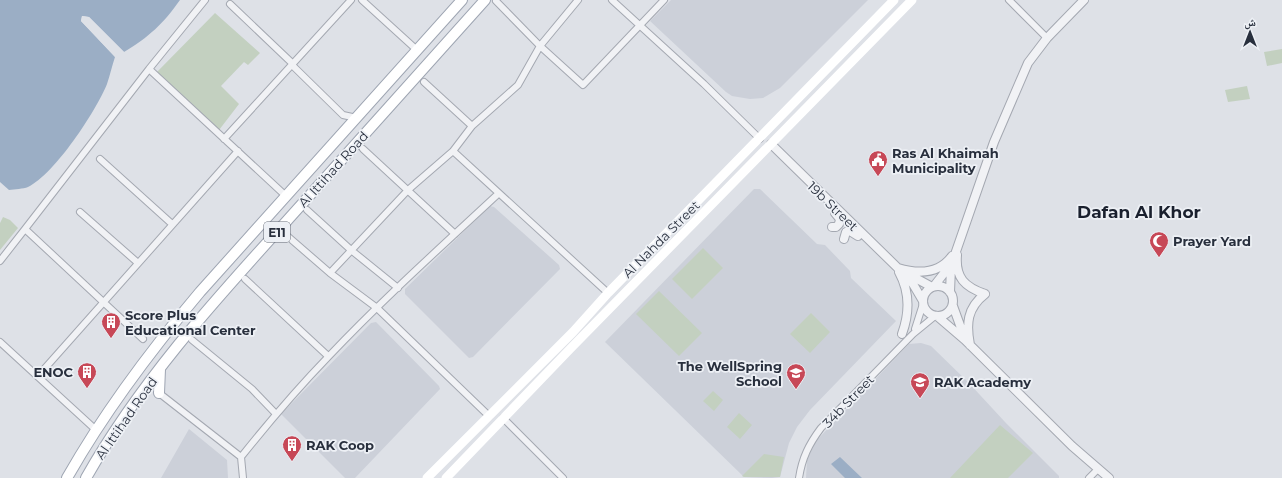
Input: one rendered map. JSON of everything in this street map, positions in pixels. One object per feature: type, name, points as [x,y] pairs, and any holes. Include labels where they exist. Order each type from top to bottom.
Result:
[{"type":"main road","name":"Al Ittihad Road","points":[[67,478],[96,430],[159,340],[462,0]]},
{"type":"main road","name":"Al Ittihad Road","points":[[86,478],[120,424],[160,369],[210,307],[485,0]]},
{"type":"main road","name":"Al Nahda Street","points":[[427,478],[573,332],[608,293],[760,139],[894,0]]},
{"type":"main road","name":"Al Nahda Street","points":[[446,478],[560,359],[912,0]]},
{"type":"main road","points":[[860,34],[864,36],[865,40],[860,54]]},
{"type":"main road","points":[[295,211],[309,208]]},
{"type":"main road","points":[[263,223],[262,236],[266,239],[271,238]]},
{"type":"main road","points":[[560,359],[555,357],[554,354],[573,332]]},
{"type":"main road","points":[[159,393],[160,369]]},
{"type":"street","points":[[0,260],[149,69],[205,0]]},
{"type":"street","points":[[224,139],[351,0]]},
{"type":"street","points":[[362,0],[418,51]]},
{"type":"street","points":[[330,273],[408,190],[453,151],[472,126],[518,85],[540,46],[578,0]]},
{"type":"street","points":[[612,0],[704,84],[760,139]]},
{"type":"street","points":[[496,1],[540,46],[583,85],[641,26],[664,0]]},
{"type":"street","points":[[1009,0],[1047,38]]},
{"type":"street","points":[[1084,0],[1047,38],[1028,63],[1000,127],[952,263],[933,287],[925,293],[923,302],[926,310],[936,316],[968,343],[1109,478]]},
{"type":"street","points":[[230,4],[343,115],[357,118]]},
{"type":"street","points":[[149,69],[286,197]]},
{"type":"street","points":[[424,82],[472,126]]},
{"type":"street","name":"19b Street","points":[[771,144],[793,168],[897,267],[913,284],[923,302]]},
{"type":"street","points":[[363,149],[455,234]]},
{"type":"street","points":[[38,376],[238,151]]},
{"type":"street","points":[[453,151],[498,194],[608,293]]},
{"type":"street","points":[[100,159],[172,224]]},
{"type":"street","points":[[793,168],[795,175],[840,219],[839,224],[836,227],[832,227]]},
{"type":"street","points":[[243,478],[241,457],[276,414],[328,356],[376,308],[498,194]]},
{"type":"street","points":[[309,208],[351,250],[398,288]]},
{"type":"street","points":[[80,212],[138,263]]},
{"type":"street","points":[[25,229],[143,339]]},
{"type":"street","points":[[844,239],[846,232],[854,232],[875,252],[885,257]]},
{"type":"street","points":[[285,234],[330,273],[376,308],[489,416]]},
{"type":"street","points":[[897,267],[919,272],[930,271],[945,264],[958,248]]},
{"type":"street","points":[[958,248],[957,269],[960,278],[965,285],[985,294],[977,300],[968,316],[968,343]]},
{"type":"street","points":[[950,292],[952,263]]},
{"type":"street","points":[[897,267],[905,285],[908,303],[906,322],[902,334]]},
{"type":"street","name":"19b Street","points":[[897,267],[933,287]]},
{"type":"street","points":[[245,279],[328,356]]},
{"type":"street","points":[[933,287],[943,286],[950,292],[953,299],[952,306],[945,315],[936,316]]},
{"type":"street","name":"34b Street","points":[[913,334],[920,319],[923,302]]},
{"type":"street","points":[[952,306],[968,343]]},
{"type":"street","name":"34b Street","points":[[799,478],[801,465],[805,454],[821,428],[913,334],[936,316]]},
{"type":"street","points":[[192,340],[252,389],[276,414]]},
{"type":"street","points":[[0,342],[96,430]]},
{"type":"street","points":[[159,393],[241,457]]},
{"type":"street","points":[[503,418],[563,478]]},
{"type":"street","points":[[1089,478],[1098,469]]},
{"type":"shaded area","points":[[671,0],[868,0],[780,88],[763,98],[750,99],[732,96],[726,92],[650,21]]},
{"type":"shaded area","points":[[754,189],[760,189],[817,244],[825,245],[850,271],[851,278],[896,321],[810,410],[797,427],[789,443],[780,477],[772,478],[744,477],[605,342]]},
{"type":"shaded area","points":[[490,206],[494,207],[559,265],[560,269],[473,357],[469,358],[405,294],[405,289]]},
{"type":"shaded area","points":[[376,322],[439,386],[440,389],[355,478],[345,478],[281,414],[371,323]]},
{"type":"shaded area","name":"RAK Academy","points":[[921,343],[931,346],[968,382],[1005,422],[1059,476],[1059,478],[806,478],[807,460],[815,442],[909,344]]},
{"type":"shaded area","points":[[189,429],[227,460],[228,478],[161,478]]},
{"type":"green space","points":[[215,13],[260,53],[248,65],[244,62],[221,86],[239,104],[216,134],[157,72]]},
{"type":"green space","points":[[1282,49],[1282,63],[1267,66],[1264,52]]},
{"type":"green space","points":[[1247,86],[1250,99],[1228,102],[1225,90]]},
{"type":"green space","points":[[3,217],[10,220],[18,228],[0,250],[0,223]]},
{"type":"green space","points":[[703,248],[723,268],[692,299],[672,279]]},
{"type":"green space","points":[[659,291],[702,333],[679,356],[636,314]]},
{"type":"green space","points":[[811,313],[830,332],[810,353],[790,334]]},
{"type":"green space","points":[[713,391],[723,400],[714,411],[703,401]]},
{"type":"green space","points":[[739,413],[752,425],[740,439],[727,427]]},
{"type":"green space","points":[[1000,425],[1033,453],[1008,478],[950,478]]},
{"type":"green space","points":[[764,454],[784,457],[780,477],[742,476]]},
{"type":"water","points":[[0,0],[180,0],[168,16],[155,29],[141,41],[124,52],[89,17],[82,16],[81,21],[115,57],[102,96],[74,141],[50,169],[39,180],[28,187],[9,190],[0,182]]},
{"type":"water","points":[[840,457],[862,478],[845,478],[831,464]]},
{"type":"pier","points":[[82,16],[89,17],[125,53],[122,53],[88,18],[84,18],[83,20],[117,56],[117,59],[81,21]]},
{"type":"place","name":"Ras Al Khaimah Municipality","points":[[878,177]]},
{"type":"place","name":"Prayer Yard","points":[[1159,258]]},
{"type":"place","name":"Score Plus Educational Center","points":[[111,339]]},
{"type":"place","name":"ENOC","points":[[87,389]]},
{"type":"place","name":"The WellSpring School","points":[[796,390]]},
{"type":"place","name":"RAK Academy","points":[[920,399]]},
{"type":"place","name":"RAK Coop","points":[[292,462]]},
{"type":"district","name":"Dafan Al Khor","points":[[1139,212]]}]
